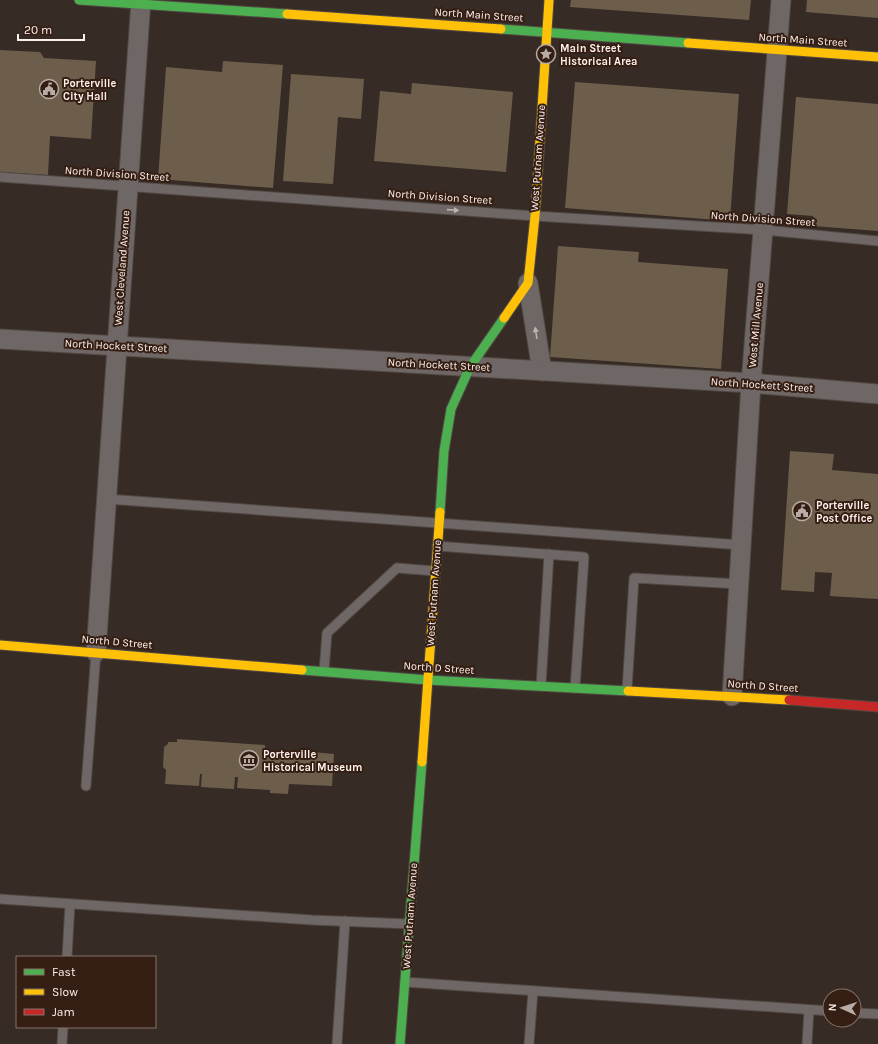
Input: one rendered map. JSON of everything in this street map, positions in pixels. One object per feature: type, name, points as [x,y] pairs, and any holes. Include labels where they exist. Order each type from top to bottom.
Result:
[{"type":"street","name":"North Main Street","points":[[79,0],[141,2],[878,57]]},
{"type":"street","name":"West Putnam Avenue","points":[[542,371],[528,283],[549,0]]},
{"type":"street","name":"West Mill Avenue","points":[[732,696],[751,383],[781,0]]},
{"type":"street","name":"West Cleveland Avenue","points":[[96,652],[141,2]]},
{"type":"street","name":"West Putnam Avenue","points":[[400,1044],[444,451],[450,409],[470,367],[528,283]]},
{"type":"street","name":"North Hockett Street","points":[[0,340],[751,383],[878,394]]},
{"type":"street","name":"North D Street","points":[[0,645],[428,680],[732,696],[878,707]]},
{"type":"lane","name":"North Division Street","points":[[0,177],[534,216],[764,230],[878,241]]},
{"type":"lane","points":[[107,499],[741,545]]},
{"type":"lane","points":[[437,546],[584,556],[575,688]]},
{"type":"lane","points":[[541,686],[549,554]]},
{"type":"lane","points":[[324,671],[327,633],[397,568],[435,571]]},
{"type":"lane","points":[[626,690],[634,578],[739,584]]},
{"type":"lane","points":[[86,786],[96,652]]},
{"type":"lane","points":[[0,899],[312,920],[410,924]]},
{"type":"lane","points":[[67,956],[70,904]]},
{"type":"lane","points":[[337,1044],[345,921]]},
{"type":"lane","points":[[405,982],[822,1011]]},
{"type":"lane","points":[[529,1044],[532,991]]},
{"type":"lane","points":[[807,1044],[809,1010]]},
{"type":"lane","points":[[862,1013],[878,1014]]},
{"type":"lane","points":[[62,1044],[63,1028]]},
{"type":"building","points":[[571,0],[751,0],[749,20],[570,7]]},
{"type":"building","points":[[807,0],[878,0],[878,18],[806,12]]},
{"type":"building","points":[[0,50],[40,52],[44,58],[96,61],[91,139],[50,136],[48,175],[0,172]]},
{"type":"building","points":[[223,61],[283,65],[273,188],[158,179],[166,67],[222,72]]},
{"type":"building","points":[[291,74],[364,79],[361,119],[338,117],[333,184],[283,181]]},
{"type":"building","points":[[575,82],[739,94],[730,221],[565,208]]},
{"type":"building","points":[[412,83],[513,92],[506,172],[374,161],[380,91],[411,94]]},
{"type":"building","points":[[796,97],[878,104],[878,231],[813,226],[813,216],[787,214]]},
{"type":"building","points":[[558,246],[639,252],[638,262],[728,269],[721,369],[550,357]]},
{"type":"building","points":[[790,451],[834,454],[832,470],[878,474],[878,599],[830,596],[832,573],[815,572],[814,592],[781,590]]},
{"type":"building","name":"Porterville Historical Museum","points":[[177,739],[265,745],[265,752],[288,753],[289,750],[334,754],[332,786],[289,784],[288,794],[270,793],[270,790],[237,788],[238,777],[235,777],[234,789],[201,787],[202,774],[200,774],[199,786],[165,784],[166,770],[163,767],[164,747],[168,744],[168,742],[177,742]]},
{"type":"traffic: fast","points":[[79,0],[287,14]]},
{"type":"traffic: fast","points":[[501,29],[688,43]]},
{"type":"traffic: fast","points":[[440,512],[444,451],[451,409],[470,367],[504,318]]},
{"type":"traffic: fast","points":[[302,670],[428,680],[628,691]]},
{"type":"traffic: fast","points":[[400,1044],[422,762]]},
{"type":"traffic: slow","points":[[504,318],[528,283],[535,216],[549,0]]},
{"type":"traffic: slow","points":[[287,14],[501,29]]},
{"type":"traffic: slow","points":[[688,43],[878,57]]},
{"type":"traffic: slow","points":[[422,762],[440,512]]},
{"type":"traffic: slow","points":[[0,645],[302,670]]},
{"type":"traffic: slow","points":[[628,691],[789,700]]},
{"type":"traffic: jam","points":[[789,700],[878,707]]},
{"type":"place","name":"Main Street Historical Area","points":[[546,54]]},
{"type":"place","name":"Porterville City Hall","points":[[49,89]]},
{"type":"place","name":"Porterville Post Office","points":[[802,511]]},
{"type":"place","name":"Porterville Historical Museum","points":[[249,760]]}]
